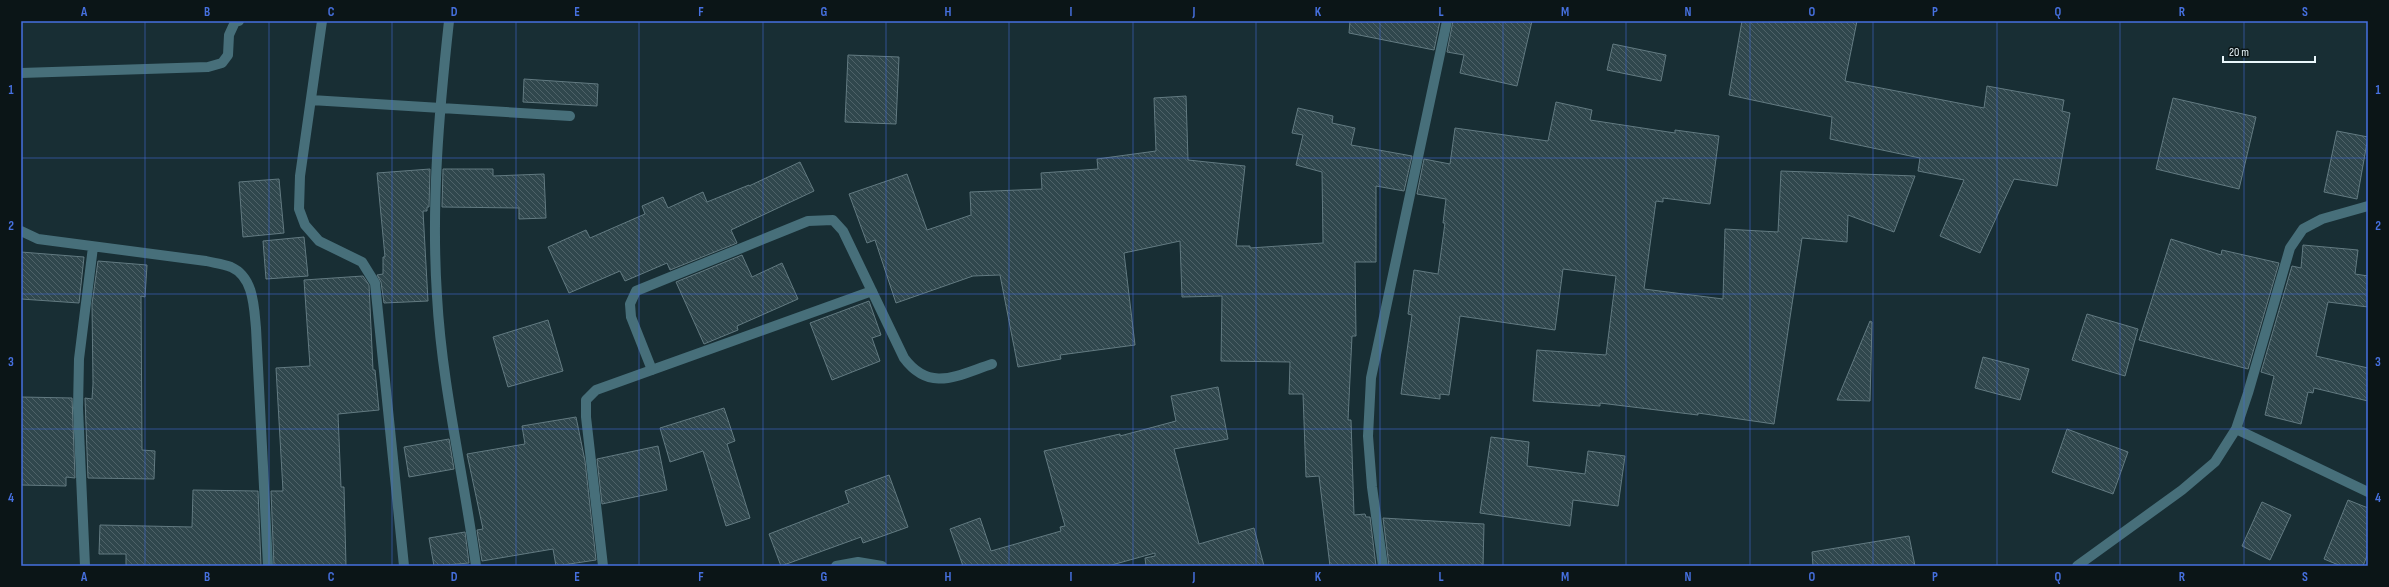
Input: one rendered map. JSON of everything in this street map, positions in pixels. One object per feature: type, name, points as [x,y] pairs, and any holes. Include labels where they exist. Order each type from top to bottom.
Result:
[{"type":"street","points":[[21,73],[208,67],[222,63],[228,55],[229,35],[235,22],[239,21]]},
{"type":"street","points":[[322,21],[300,176],[299,209],[305,225],[318,241],[362,262],[375,283],[404,566]]},
{"type":"street","points":[[449,21],[439,108],[435,221],[437,297],[443,360],[476,566]]},
{"type":"street","points":[[1382,566],[1372,488],[1368,436],[1371,378],[1447,21]]},
{"type":"street","points":[[311,100],[570,116]]},
{"type":"street","points":[[2077,566],[2182,490],[2215,462],[2236,429],[2248,393],[2290,248],[2303,229],[2322,219],[2368,206]]},
{"type":"street","points":[[652,370],[632,317],[630,304],[636,291],[808,221],[833,220],[843,232],[904,358],[913,370],[924,377],[941,380],[992,364]]},
{"type":"street","points":[[21,231],[38,239],[206,261],[232,268],[245,279],[252,296],[256,328],[268,566]]},
{"type":"street","points":[[85,566],[78,408],[80,359],[93,247]]},
{"type":"street","points":[[603,566],[586,417],[586,400],[596,390],[872,291]]},
{"type":"street","points":[[2236,429],[2368,492]]},
{"type":"street","points":[[836,566],[858,562],[882,566]]},
{"type":"building","points":[[1350,21],[1440,21],[1434,50],[1349,33]]},
{"type":"building","points":[[1453,21],[1532,21],[1517,86],[1460,73],[1464,55],[1447,52]]},
{"type":"building","points":[[1742,21],[1857,21],[1845,81],[1984,108],[1987,86],[2064,100],[2062,111],[2070,113],[2057,186],[2014,179],[1980,253],[1940,236],[1964,180],[1918,171],[1920,158],[1830,139],[1832,117],[1729,95]]},
{"type":"building","points":[[1613,44],[1666,55],[1661,81],[1607,70]]},
{"type":"building","points":[[848,55],[899,57],[896,124],[845,122]]},
{"type":"building","points":[[524,79],[598,84],[597,106],[523,102]]},
{"type":"building","points":[[1186,96],[1188,160],[1245,166],[1236,246],[1250,246],[1250,248],[1323,243],[1322,172],[1296,165],[1303,135],[1292,133],[1298,108],[1333,116],[1332,123],[1355,128],[1351,145],[1412,156],[1404,191],[1376,186],[1376,262],[1355,262],[1356,336],[1352,336],[1348,420],[1351,420],[1354,515],[1365,514],[1366,517],[1370,517],[1376,566],[1330,566],[1319,476],[1306,477],[1303,394],[1289,394],[1290,362],[1221,361],[1222,296],[1182,297],[1180,241],[1124,253],[1135,345],[1060,355],[1061,359],[1018,367],[1000,275],[973,276],[896,303],[875,240],[867,243],[849,194],[907,174],[927,230],[971,215],[970,192],[1042,189],[1041,173],[1098,169],[1097,159],[1156,151],[1154,98]]},
{"type":"building","points":[[2173,98],[2256,117],[2239,189],[2156,169]]},
{"type":"building","points":[[1556,102],[1592,110],[1590,120],[1675,133],[1675,130],[1719,136],[1710,204],[1663,198],[1663,202],[1656,201],[1644,289],[1723,299],[1725,229],[1778,232],[1781,171],[1915,176],[1894,232],[1848,215],[1847,242],[1802,238],[1774,424],[1698,413],[1698,415],[1600,403],[1600,406],[1533,401],[1537,350],[1606,355],[1616,276],[1563,269],[1555,330],[1460,316],[1449,395],[1440,394],[1440,399],[1401,394],[1412,315],[1408,314],[1414,270],[1438,274],[1445,223],[1443,223],[1446,199],[1417,194],[1424,159],[1450,164],[1455,128],[1548,141]]},
{"type":"building","points":[[2337,131],[2368,137],[2357,199],[2324,192]]},
{"type":"building","points":[[800,162],[814,191],[731,230],[737,243],[670,270],[667,263],[625,281],[620,271],[569,293],[548,247],[586,230],[590,238],[645,214],[642,206],[663,197],[668,208],[703,192],[707,202],[749,186]]},
{"type":"building","points":[[430,169],[429,207],[427,207],[427,211],[423,211],[428,301],[384,303],[381,282],[377,275],[383,274],[383,257],[385,257],[377,173]]},
{"type":"building","points":[[443,169],[493,169],[493,176],[544,174],[546,218],[519,219],[519,208],[442,207]]},
{"type":"building","points":[[279,179],[284,233],[243,237],[239,182]]},
{"type":"building","points":[[304,237],[308,276],[266,279],[263,241]]},
{"type":"building","points":[[2171,239],[2221,255],[2222,250],[2279,263],[2248,369],[2139,340]]},
{"type":"building","points":[[2303,245],[2358,250],[2355,274],[2368,276],[2368,307],[2328,302],[2316,356],[2368,368],[2368,401],[2314,388],[2313,393],[2308,392],[2301,424],[2265,415],[2274,376],[2261,372],[2292,266],[2301,268]]},
{"type":"building","points":[[21,252],[84,257],[79,303],[21,299]]},
{"type":"building","points":[[742,255],[752,277],[782,263],[798,299],[737,326],[738,330],[704,344],[676,282]]},
{"type":"building","points":[[98,261],[147,265],[145,297],[141,296],[142,450],[155,451],[154,479],[88,478],[85,398],[92,399],[92,304]]},
{"type":"building","points":[[363,276],[369,285],[373,370],[375,370],[379,410],[338,414],[341,487],[344,487],[346,566],[274,566],[271,491],[283,491],[276,368],[310,366],[304,280]]},
{"type":"building","points":[[869,301],[881,335],[872,338],[880,361],[832,380],[810,323]]},
{"type":"building","points":[[2087,314],[2138,329],[2125,376],[2072,360]]},
{"type":"building","points":[[548,320],[563,371],[508,387],[493,337]]},
{"type":"building","points":[[1870,321],[1872,322],[1870,401],[1837,400]]},
{"type":"building","points":[[1983,357],[2029,369],[2020,400],[1975,388]]},
{"type":"building","points":[[1218,387],[1228,439],[1174,449],[1199,544],[1254,528],[1264,566],[1146,566],[1145,558],[1155,556],[1155,553],[1108,566],[963,566],[950,529],[980,518],[991,551],[1061,531],[1060,527],[1065,526],[1044,451],[1120,434],[1120,436],[1176,421],[1171,396]]},
{"type":"building","points":[[21,397],[72,398],[75,478],[66,477],[66,486],[21,485]]},
{"type":"building","points":[[724,408],[735,441],[727,444],[750,518],[726,526],[703,451],[670,462],[660,428]]},
{"type":"building","points":[[576,417],[585,461],[596,560],[556,566],[553,549],[482,561],[477,530],[483,529],[467,454],[525,444],[522,426]]},
{"type":"building","points":[[2067,429],[2128,452],[2113,494],[2052,472]]},
{"type":"building","points":[[1491,437],[1529,442],[1527,466],[1585,474],[1588,451],[1625,456],[1618,506],[1573,500],[1570,526],[1480,513]]},
{"type":"building","points":[[449,439],[454,469],[409,477],[404,447]]},
{"type":"building","points":[[658,446],[667,490],[602,504],[597,459]]},
{"type":"building","points":[[889,475],[908,527],[863,543],[861,537],[781,566],[769,534],[849,503],[845,491]]},
{"type":"building","points":[[193,490],[258,491],[261,566],[126,566],[126,554],[99,554],[100,525],[192,527]]},
{"type":"building","points":[[2348,500],[2368,508],[2368,553],[2363,566],[2341,566],[2324,559]]},
{"type":"building","points":[[2262,502],[2291,515],[2270,560],[2242,546]]},
{"type":"building","points":[[1383,518],[1484,524],[1483,566],[1389,566]]},
{"type":"building","points":[[465,532],[469,563],[434,566],[429,538]]},
{"type":"building","points":[[1909,536],[1915,566],[1813,566],[1812,552]]}]
